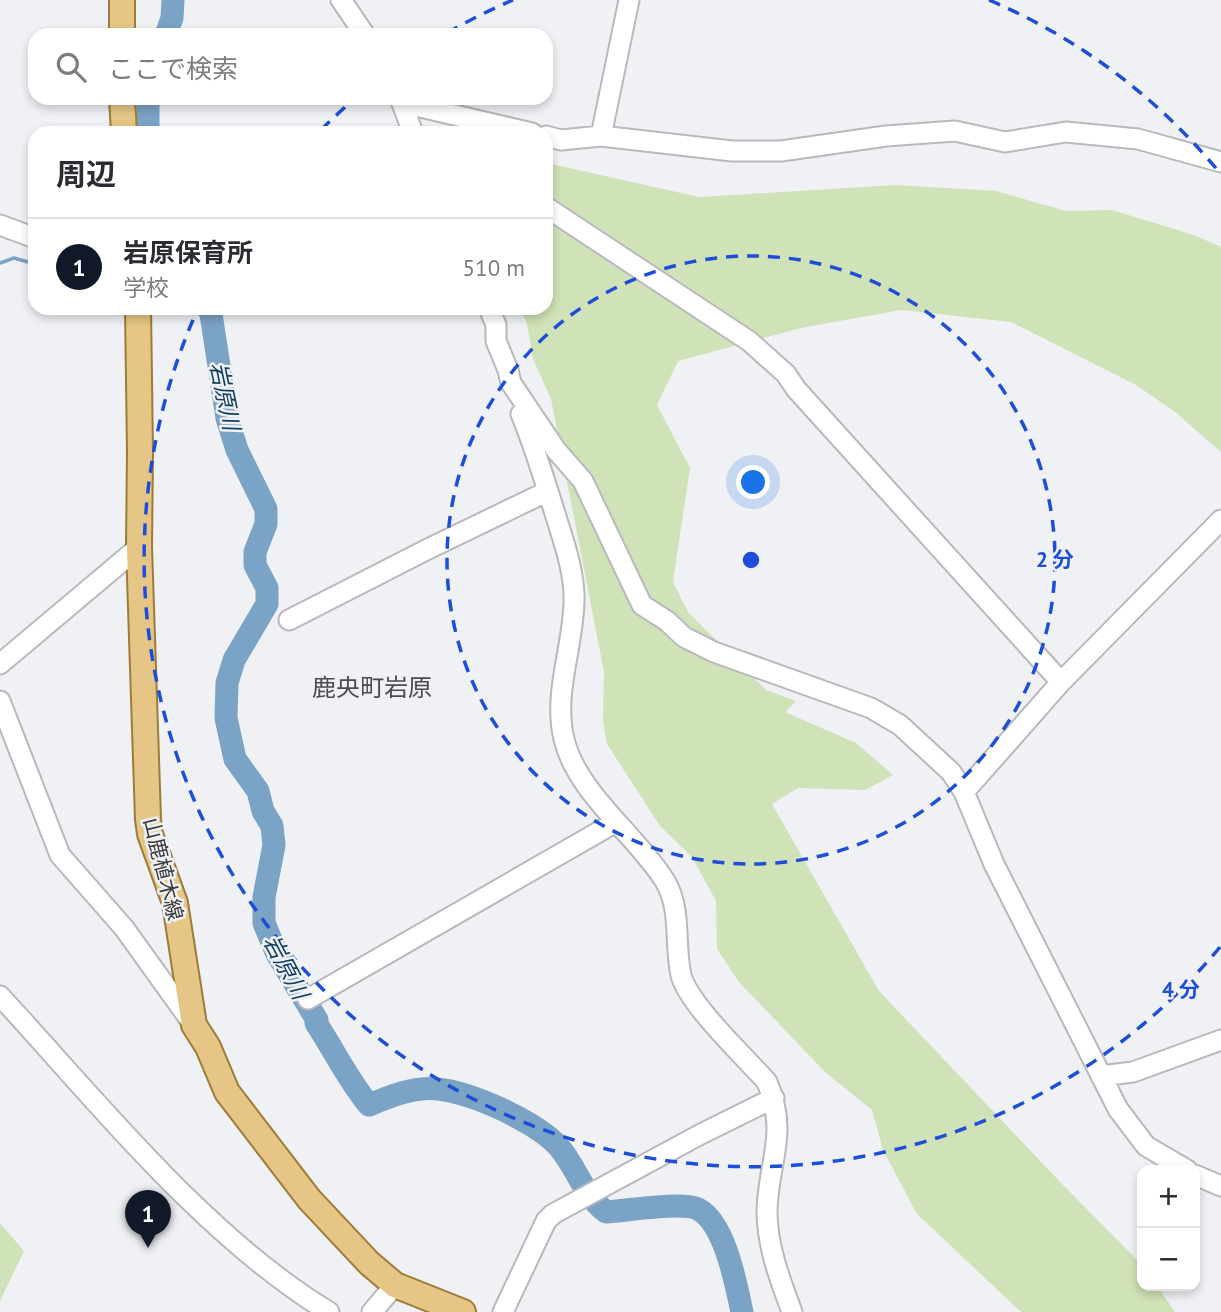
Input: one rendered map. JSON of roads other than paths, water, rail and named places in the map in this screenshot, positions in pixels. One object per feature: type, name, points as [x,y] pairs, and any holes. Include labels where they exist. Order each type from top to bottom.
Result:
[{"type":"main road","points":[[122,0],[122,28]]},
{"type":"main road","points":[[122,105],[124,126]]},
{"type":"main road","name":"山鹿植木線","points":[[138,315],[139,547],[148,819],[150,834],[174,903],[194,1025],[208,1047],[227,1093],[262,1140],[338,1230],[369,1263],[395,1285],[463,1312]]},
{"type":"street","points":[[341,0],[360,28]]},
{"type":"street","points":[[601,136],[629,0]]},
{"type":"street","points":[[404,105],[411,126]]},
{"type":"street","points":[[418,105],[504,126]]},
{"type":"street","points":[[553,138],[561,140],[601,136],[732,151],[781,151],[886,136],[955,131],[1005,142],[1066,132],[1138,139],[1221,162]]},
{"type":"street","points":[[553,212],[749,341],[786,374],[796,389],[1061,682]]},
{"type":"street","points":[[0,225],[28,236]]},
{"type":"street","points":[[492,315],[496,325],[496,341],[508,370],[568,555],[575,600],[562,692],[564,741],[578,771],[666,883],[674,907],[681,976],[691,997],[767,1082],[774,1098],[778,1138],[767,1210],[769,1238],[792,1312]]},
{"type":"street","points":[[511,383],[556,450],[583,481],[642,605],[667,621],[684,637],[713,652],[871,708],[900,724],[951,772],[964,792],[994,864],[1076,1021],[1101,1076],[1130,1127],[1146,1146],[1178,1165]]},
{"type":"street","points":[[289,620],[548,491]]},
{"type":"street","points":[[964,792],[1061,682],[1221,520]]},
{"type":"street","points":[[0,664],[139,547]]},
{"type":"street","points":[[0,701],[60,855],[124,928],[194,1025]]},
{"type":"street","points":[[307,999],[616,822]]},
{"type":"street","points":[[0,996],[194,1204],[290,1286],[329,1312]]},
{"type":"street","points":[[1101,1076],[1133,1072],[1221,1040]]},
{"type":"street","points":[[503,1312],[546,1221],[553,1214],[774,1098]]},
{"type":"street","points":[[1200,1177],[1221,1186]]},
{"type":"street","points":[[372,1312],[395,1285]]},
{"type":"waterway","name":"岩原川","points":[[168,28],[173,0]]},
{"type":"waterway","name":"岩原川","points":[[148,105],[148,126]]},
{"type":"waterway","points":[[0,263],[14,258],[28,262]]},
{"type":"waterway","name":"岩原川","points":[[211,315],[227,418],[237,450],[266,509],[266,524],[255,552],[255,565],[267,588],[267,604],[234,660],[227,683],[226,718],[235,759],[258,791],[263,811],[272,826],[274,845],[264,897],[264,923],[277,954],[341,1065],[369,1105],[421,1089],[454,1092],[474,1098],[514,1115],[548,1137],[571,1163],[591,1197],[606,1212],[667,1206],[698,1209],[707,1216],[722,1240],[733,1271],[742,1312]]},
{"type":"place","name":"岩原保育所","points":[[148,1248]]},
{"type":"district","name":"鹿央町岩原","points":[[372,688]]}]
